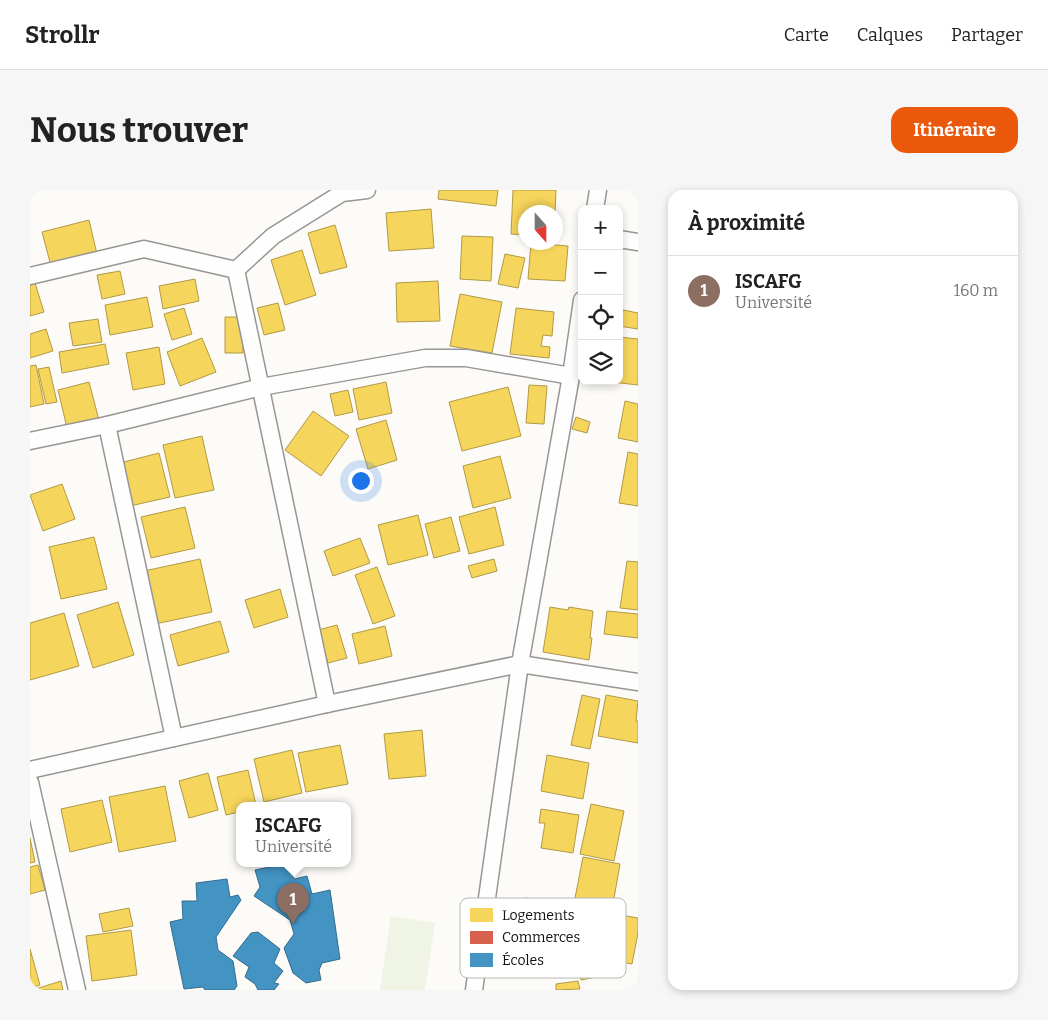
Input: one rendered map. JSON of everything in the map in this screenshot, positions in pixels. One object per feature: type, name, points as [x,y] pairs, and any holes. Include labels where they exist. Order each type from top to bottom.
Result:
[{"type":"street","points":[[236,270],[273,236],[342,193],[367,190]]},
{"type":"street","points":[[596,205],[598,190]]},
{"type":"street","points":[[623,240],[638,242]]},
{"type":"street","points":[[30,276],[144,249],[236,270]]},
{"type":"street","points":[[236,270],[327,704]]},
{"type":"street","points":[[487,898],[520,664],[578,328]]},
{"type":"street","points":[[30,441],[107,425],[261,387],[425,358],[466,358],[571,376]]},
{"type":"street","points":[[107,425],[174,738]]},
{"type":"street","points":[[30,770],[327,704],[520,664],[638,682]]},
{"type":"street","points":[[30,782],[76,990]]},
{"type":"green space","points":[[391,916],[435,923],[425,990],[380,990]]},
{"type":"building: Logements","points":[[439,190],[498,190],[496,206],[438,199]]},
{"type":"building: Logements","points":[[513,190],[556,190],[555,205],[518,205],[518,234],[511,234]]},
{"type":"building: Logements","points":[[431,209],[434,248],[389,251],[386,213]]},
{"type":"building: Logements","points":[[89,220],[97,254],[51,266],[42,232]]},
{"type":"building: Logements","points":[[335,225],[347,267],[320,274],[308,233]]},
{"type":"building: Logements","points":[[462,236],[493,237],[491,281],[460,279]]},
{"type":"building: Logements","points":[[563,246],[568,246],[565,281],[528,279],[530,250],[563,250]]},
{"type":"building: Logements","points":[[302,250],[316,295],[285,305],[271,260]]},
{"type":"building: Logements","points":[[505,254],[525,258],[518,288],[498,284]]},
{"type":"building: Logements","points":[[120,271],[125,294],[102,299],[97,275]]},
{"type":"building: Logements","points":[[195,279],[199,301],[163,309],[159,286]]},
{"type":"building: Logements","points":[[438,281],[440,321],[397,322],[396,283]]},
{"type":"building: Logements","points":[[35,283],[44,312],[30,316],[30,284]]},
{"type":"building: Logements","points":[[460,294],[502,302],[492,353],[450,346]]},
{"type":"building: Logements","points":[[147,297],[153,327],[110,335],[105,305]]},
{"type":"building: Logements","points":[[278,303],[285,330],[264,335],[257,308]]},
{"type":"building: Logements","points":[[184,308],[192,334],[172,340],[164,314]]},
{"type":"building: Logements","points":[[516,308],[554,312],[552,336],[543,335],[541,346],[550,347],[549,358],[510,354]]},
{"type":"building: Logements","points":[[623,310],[638,313],[638,329],[623,327]]},
{"type":"building: Logements","points":[[225,317],[242,317],[243,353],[225,353]]},
{"type":"building: Logements","points":[[98,319],[102,342],[73,346],[69,323]]},
{"type":"building: Logements","points":[[46,329],[53,351],[30,358],[30,334]]},
{"type":"building: Logements","points":[[623,337],[638,339],[638,385],[623,383]]},
{"type":"building: Logements","points":[[202,338],[216,372],[180,386],[167,352]]},
{"type":"building: Logements","points":[[105,344],[109,364],[62,373],[59,352]]},
{"type":"building: Logements","points":[[159,347],[165,384],[133,390],[126,353]]},
{"type":"building: Logements","points":[[36,365],[44,404],[30,407],[30,366]]},
{"type":"building: Logements","points":[[49,367],[57,402],[46,404],[38,369]]},
{"type":"building: Logements","points":[[89,382],[99,420],[67,428],[58,390]]},
{"type":"building: Logements","points":[[386,382],[392,413],[359,420],[353,389]]},
{"type":"building: Logements","points":[[529,385],[547,386],[544,424],[526,423]]},
{"type":"building: Logements","points":[[508,387],[521,436],[462,451],[449,402]]},
{"type":"building: Logements","points":[[348,390],[353,412],[335,416],[330,394]]},
{"type":"building: Logements","points":[[625,401],[638,404],[638,442],[618,438]]},
{"type":"building: Logements","points":[[313,411],[349,436],[321,476],[285,450]]},
{"type":"building: Logements","points":[[576,417],[590,422],[587,433],[572,429]]},
{"type":"building: Logements","points":[[386,420],[397,460],[368,469],[356,429]]},
{"type":"building: Logements","points":[[202,436],[214,490],[175,498],[163,445]]},
{"type":"building: Logements","points":[[628,452],[638,454],[638,506],[619,503]]},
{"type":"building: Logements","points":[[159,453],[170,497],[130,506],[120,463]]},
{"type":"building: Logements","points":[[500,456],[511,498],[473,508],[463,466]]},
{"type":"building: Logements","points":[[62,484],[75,519],[43,531],[30,495]]},
{"type":"building: Logements","points":[[185,507],[195,548],[151,558],[141,517]]},
{"type":"building: Logements","points":[[495,507],[504,545],[469,554],[459,517]]},
{"type":"building: Logements","points":[[418,515],[428,555],[388,565],[378,525]]},
{"type":"building: Logements","points":[[451,517],[460,551],[434,558],[425,524]]},
{"type":"building: Logements","points":[[94,537],[107,589],[61,599],[49,547]]},
{"type":"building: Logements","points":[[360,538],[370,563],[333,576],[324,551]]},
{"type":"building: Logements","points":[[200,559],[212,612],[155,624],[144,571]]},
{"type":"building: Logements","points":[[494,559],[497,571],[472,578],[468,566]]},
{"type":"building: Logements","points":[[627,561],[638,562],[638,610],[620,608]]},
{"type":"building: Logements","points":[[377,567],[395,616],[373,624],[355,575]]},
{"type":"building: Logements","points":[[280,589],[288,617],[254,628],[245,600]]},
{"type":"building: Logements","points":[[118,602],[134,655],[93,668],[77,615]]},
{"type":"building: Logements","points":[[550,607],[568,610],[569,607],[593,611],[589,660],[543,652]]},
{"type":"building: Logements","points":[[607,611],[638,614],[638,638],[604,634]]},
{"type":"building: Logements","points":[[64,613],[79,666],[30,680],[30,623]]},
{"type":"building: Logements","points":[[220,621],[229,652],[178,666],[170,635]]},
{"type":"building: Logements","points":[[337,625],[347,658],[328,663],[318,630]]},
{"type":"building: Logements","points":[[385,626],[392,656],[359,664],[352,634]]},
{"type":"building: Logements","points":[[582,695],[600,699],[590,749],[571,745]]},
{"type":"building: Logements","points":[[606,695],[638,701],[636,721],[638,721],[638,743],[598,736]]},
{"type":"building: Logements","points":[[422,730],[426,776],[389,779],[384,734]]},
{"type":"building: Logements","points":[[340,745],[348,784],[306,792],[298,753]]},
{"type":"building: Logements","points":[[292,750],[302,793],[264,802],[254,759]]},
{"type":"building: Logements","points":[[547,755],[589,763],[583,799],[541,791]]},
{"type":"building: Logements","points":[[248,770],[255,802],[236,802],[236,813],[226,815],[217,777]]},
{"type":"building: Logements","points":[[208,773],[218,810],[189,818],[179,781]]},
{"type":"building: Logements","points":[[165,786],[176,841],[119,852],[109,797]]},
{"type":"building: Logements","points":[[102,800],[112,842],[70,852],[61,809]]},
{"type":"building: Logements","points":[[591,804],[624,811],[614,861],[580,854]]},
{"type":"building: Logements","points":[[541,809],[579,815],[573,853],[541,848],[545,823],[539,823]]},
{"type":"building: Logements","points":[[30,838],[35,862],[30,863]]},
{"type":"building: Logements","points":[[583,857],[620,864],[614,898],[575,898]]},
{"type":"building: Logements","points":[[38,865],[45,890],[30,894],[30,867]]},
{"type":"building: Logements","points":[[129,908],[133,926],[103,932],[99,914]]},
{"type":"building: Logements","points":[[626,916],[638,918],[638,933],[632,964],[626,963]]},
{"type":"building: Logements","points":[[131,930],[137,975],[92,981],[86,936]]},
{"type":"building: Logements","points":[[30,949],[40,985],[30,988]]},
{"type":"building: Logements","points":[[61,981],[63,990],[32,990]]},
{"type":"building: Logements","points":[[578,981],[580,989],[556,990],[556,984]]},
{"type":"building: Écoles","points":[[270,867],[290,867],[294,879],[307,876],[312,894],[330,890],[340,959],[322,963],[319,970],[321,980],[306,983],[293,973],[284,948],[294,934],[290,920],[254,896],[260,887],[255,870]]},
{"type":"building: Écoles","points":[[227,879],[230,897],[238,895],[241,900],[216,937],[218,950],[233,961],[237,986],[234,990],[205,990],[203,987],[184,989],[170,922],[183,919],[182,901],[197,901],[196,883]]},
{"type":"building: Écoles","points":[[258,932],[280,949],[274,963],[283,971],[274,983],[279,984],[274,990],[258,990],[255,984],[245,977],[249,967],[233,956],[251,933]]},
{"type":"place","name":"ISCAFG","points":[[293,924]]}]
